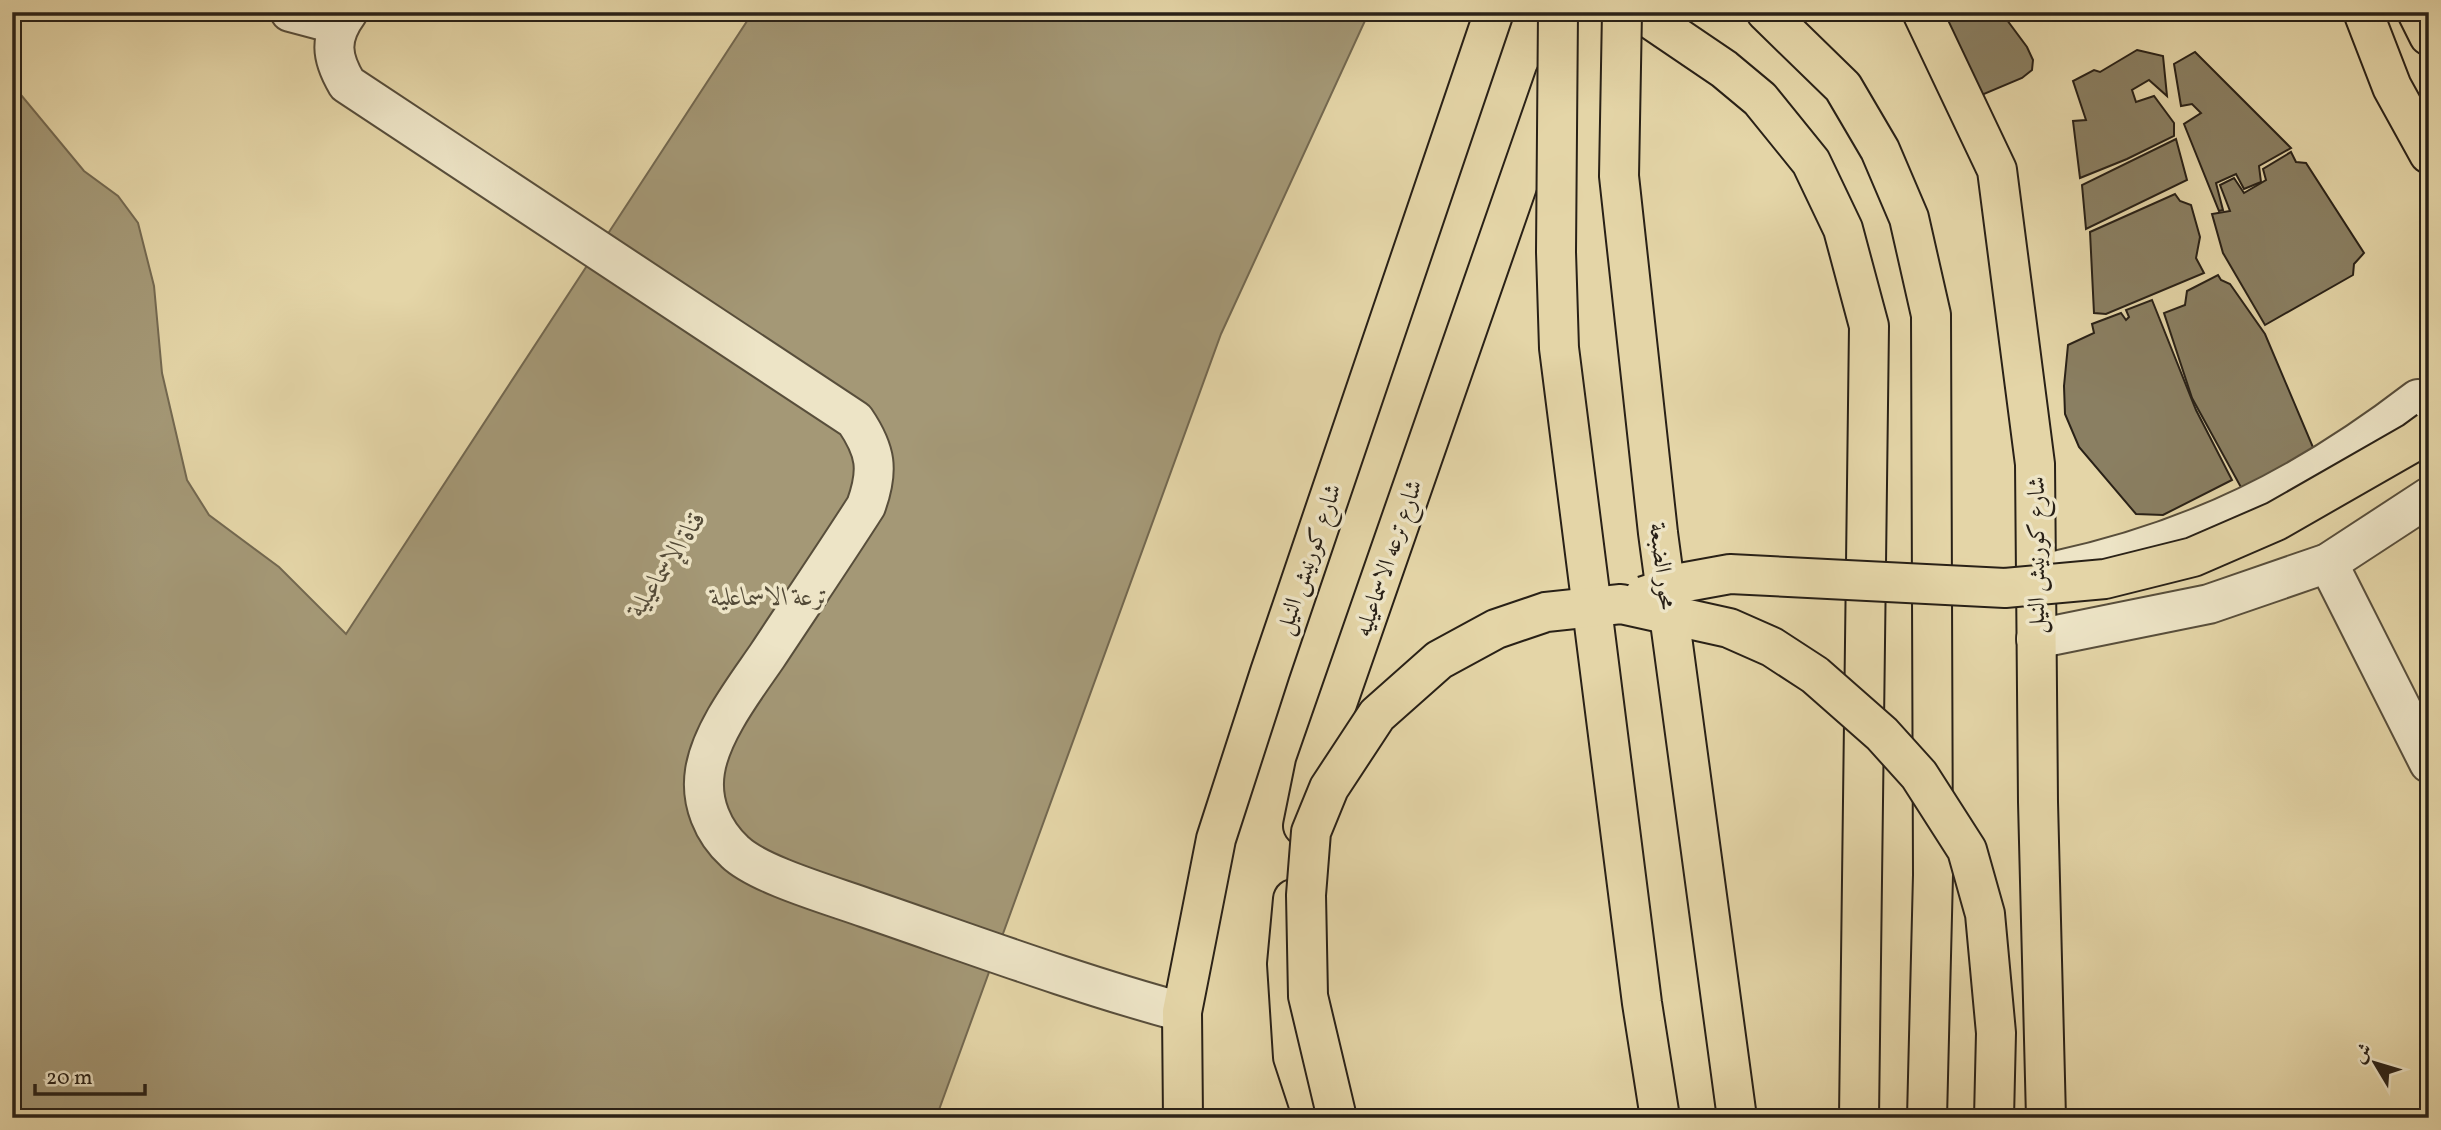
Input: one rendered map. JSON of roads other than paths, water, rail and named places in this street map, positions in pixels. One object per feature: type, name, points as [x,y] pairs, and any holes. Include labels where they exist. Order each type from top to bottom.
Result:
[{"type":"main road","name":"شارع كورنيش النيل","points":[[1182,1118],[1182,1012],[1216,839],[1494,12]]},
{"type":"main road","points":[[1558,12],[1556,252],[1559,348],[1642,1003],[1660,1118]]},
{"type":"main road","name":"شارع ترعه الاسماعيليه","points":[[1312,1118],[1293,1057],[1287,964],[1296,864],[1315,767],[1577,12]]},
{"type":"main road","name":"محور الضبعة","points":[[1622,12],[1619,176],[1658,533],[1737,1118]]},
{"type":"main road","points":[[1640,12],[1724,69],[1760,99],[1811,162],[1843,229],[1869,326],[1859,1118]]},
{"type":"main road","points":[[1766,12],[1843,87],[1880,149],[1909,218],[1931,315],[1933,875],[1927,1118]]},
{"type":"main road","name":"شارع كورنيش النيل","points":[[1922,12],[1997,170],[2035,464],[2046,1118]]},
{"type":"main road","points":[[2363,12],[2392,87],[2429,155]]},
{"type":"main road","points":[[2417,12],[2429,36]]},
{"type":"main road","points":[[1337,1118],[1308,996],[1306,895],[1311,832],[1329,788],[1377,715],[1439,660],[1496,629],[1546,612],[1620,604],[1686,582],[1730,574],[2006,587],[2105,579],[2193,556],[2276,521],[2414,442],[2424,415]]},
{"type":"main road","points":[[1620,604],[1729,628],[1772,647],[1815,676],[1882,734],[1919,775],[1967,850],[1985,914],[1996,1033],[1994,1118]]},
{"type":"street","points":[[290,12],[344,19],[334,46],[337,67],[347,85],[500,183],[855,420],[868,439],[875,461],[874,484],[866,506],[735,703],[715,742],[705,771],[705,802],[712,821],[736,854],[762,869],[811,888],[1019,961],[1182,1012]]},
{"type":"street","points":[[2035,575],[2095,562],[2153,545],[2232,514],[2266,499],[2370,436],[2424,415]]},
{"type":"street","points":[[2036,639],[2209,604],[2328,563],[2429,497]]},
{"type":"street","points":[[2328,563],[2429,763]]},
{"type":"water","name":"ترعة الاسماعلية","points":[[753,12],[1369,12],[1221,334],[936,1118],[12,1118],[12,84],[84,171],[118,196],[138,223],[154,286],[162,373],[187,480],[209,515],[279,567],[346,634]]},
{"type":"water label","name":"قناة الإسماعيلية","points":[[666,563]]}]
